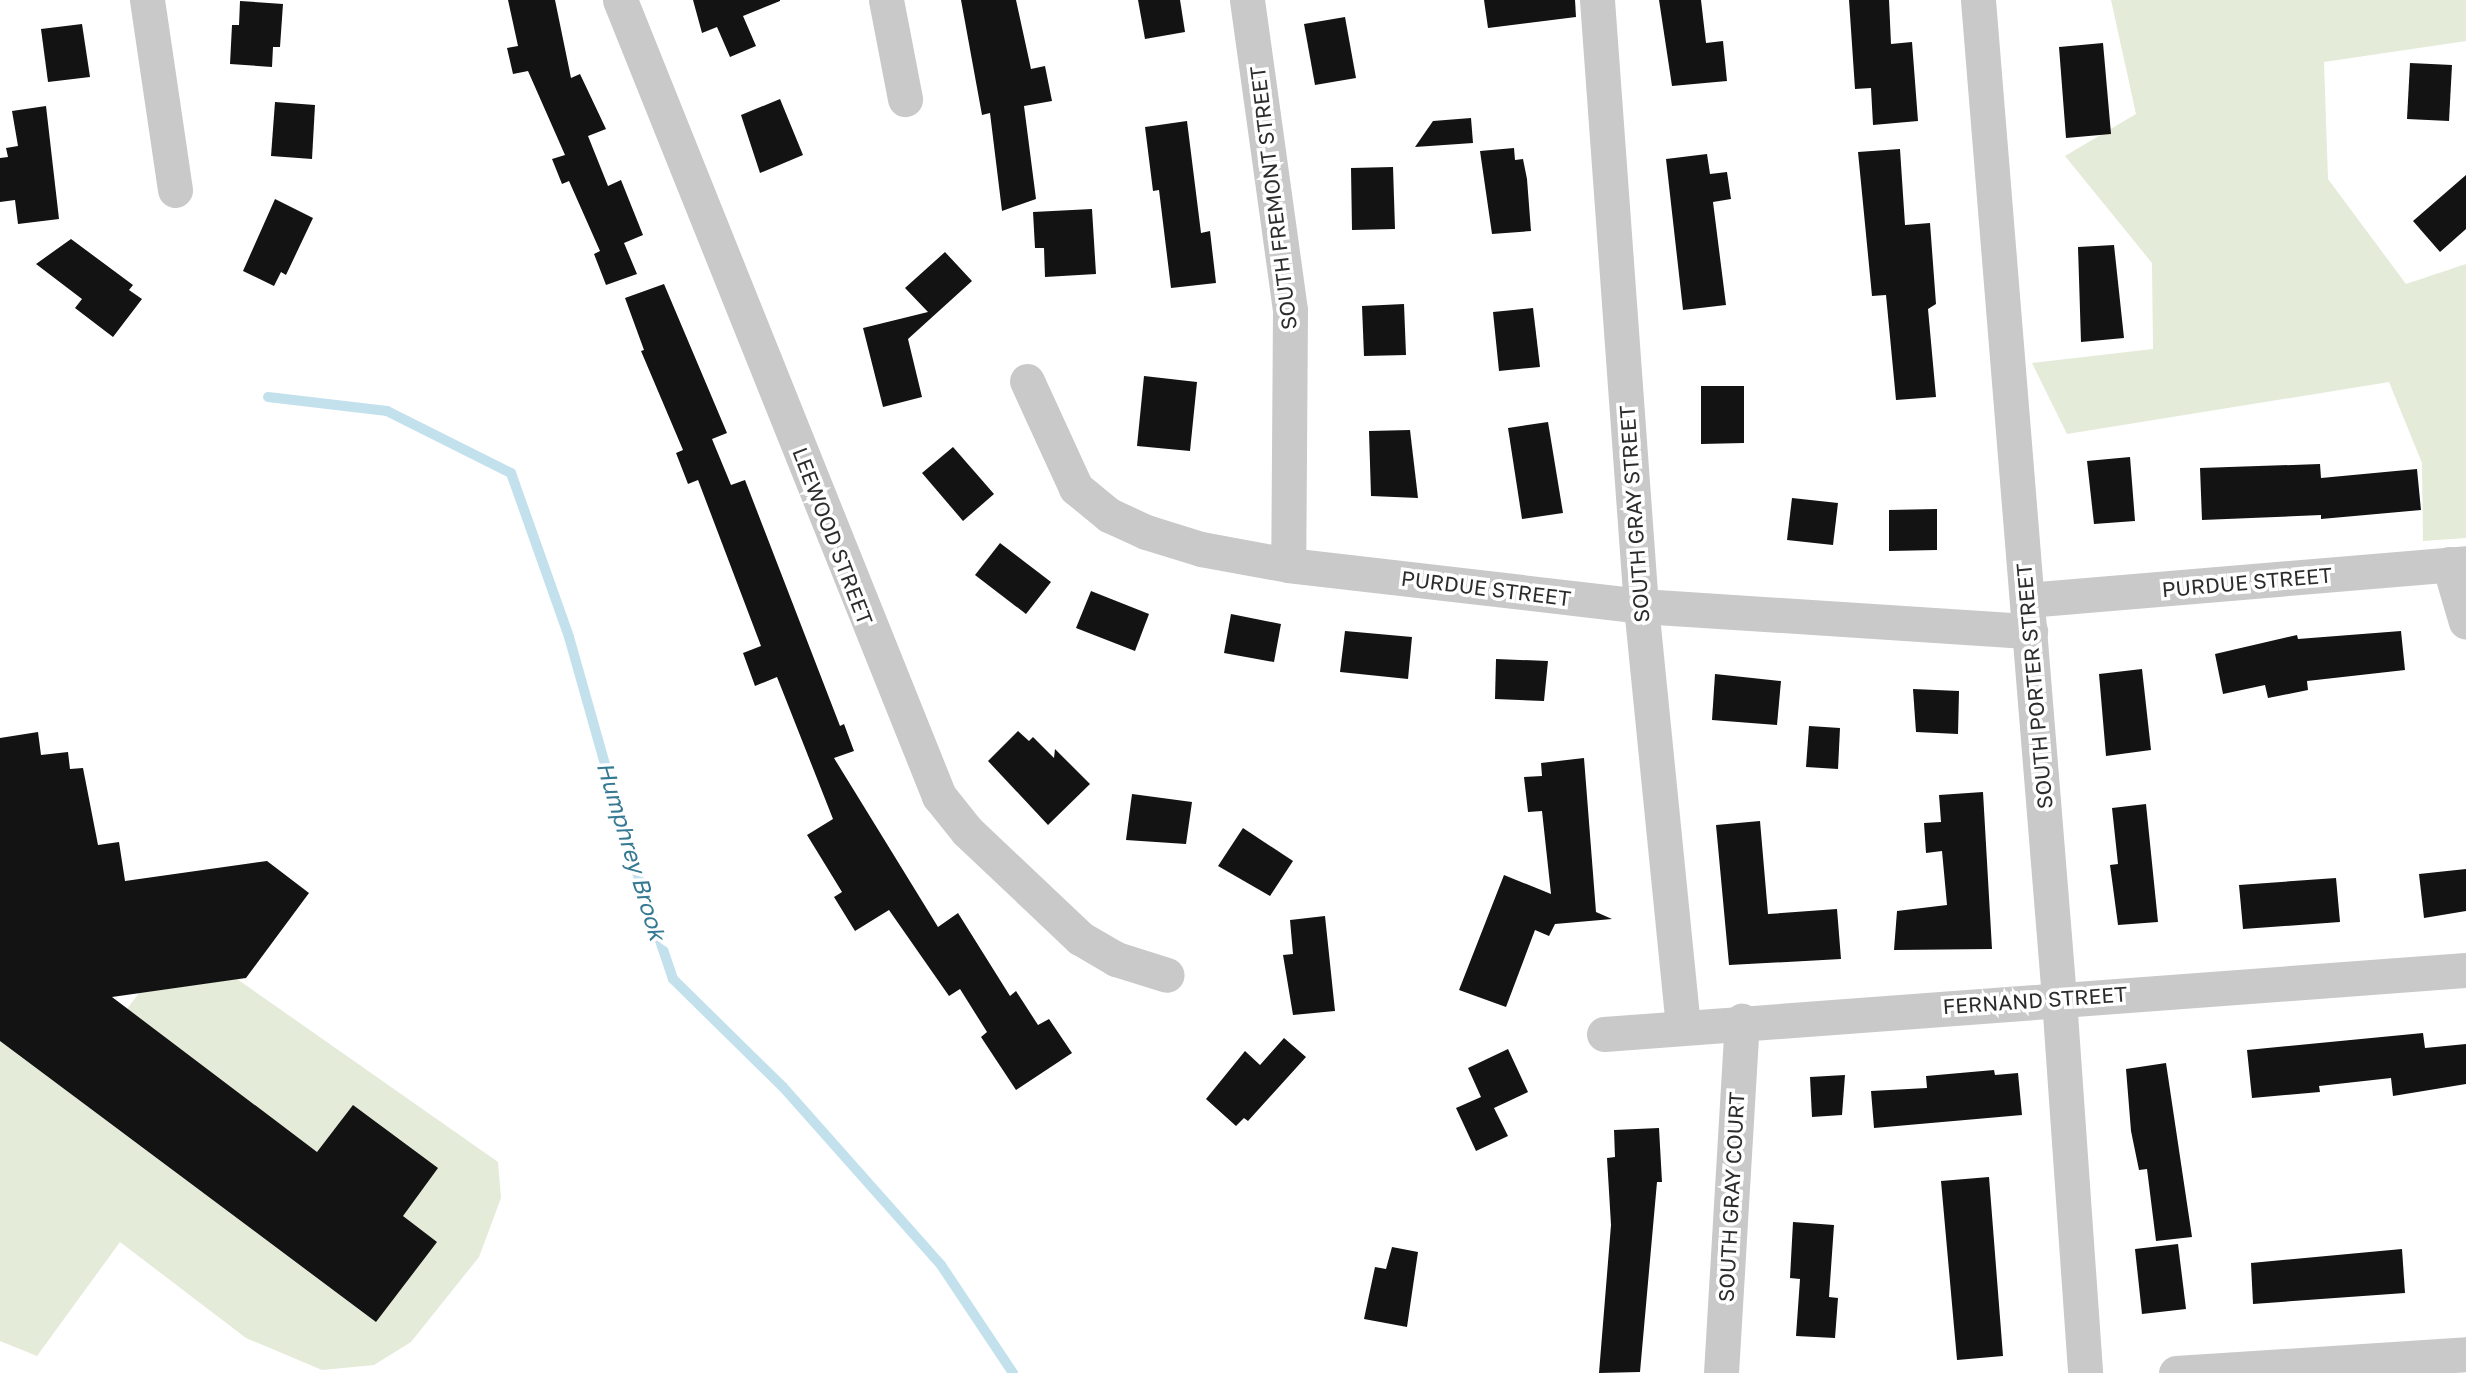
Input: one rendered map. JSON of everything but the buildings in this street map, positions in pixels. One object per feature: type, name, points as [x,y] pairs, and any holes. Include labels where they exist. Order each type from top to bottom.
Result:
[{"type":"street","points":[[147,0],[175,190]]},
{"type":"street","name":"LEEWOOD STREET","points":[[620,0],[939,796],[967,831],[1080,938],[1116,959],[1167,975]]},
{"type":"street","points":[[886,0],[905,99]]},
{"type":"street","name":"SOUTH FREMONT STREET","points":[[1247,0],[1290,310],[1288,565]]},
{"type":"street","name":"SOUTH GRAY STREET","points":[[1597,0],[1641,606],[1684,1026]]},
{"type":"street","name":"SOUTH PORTER STREET","points":[[1978,0],[2059,999],[2085,1373]]},
{"type":"street","name":"PURDUE STREET","points":[[1027,381],[1076,488],[1109,515],[1146,533],[1201,548],[1288,565],[1641,606],[2029,616],[2458,564]]},
{"type":"street","points":[[2458,564],[2466,622]]},
{"type":"street","name":"FERNAND STREET","points":[[1604,1034],[1742,1021],[2466,970]]},
{"type":"street","name":"SOUTH GRAY COURT","points":[[1721,1373],[1742,1021]]},
{"type":"street","points":[[2176,1373],[2466,1354]]},
{"type":"green space","points":[[2111,0],[2466,0],[2466,41],[2324,62],[2328,179],[2406,284],[2466,264],[2466,538],[2423,541],[2422,463],[2389,382],[2067,434],[2032,363],[2153,349],[2152,263],[2065,156],[2136,114]]},
{"type":"green space","points":[[237,979],[498,1162],[501,1198],[479,1257],[411,1342],[374,1365],[322,1370],[246,1338],[120,1242],[37,1356],[0,1341],[0,1041],[376,1322],[436,1242],[127,1009],[139,993]]},
{"type":"waterway","name":"Humphrey Brook","points":[[268,397],[387,411],[511,473],[569,637],[628,846],[673,979],[783,1087],[941,1265],[1013,1373]]}]
